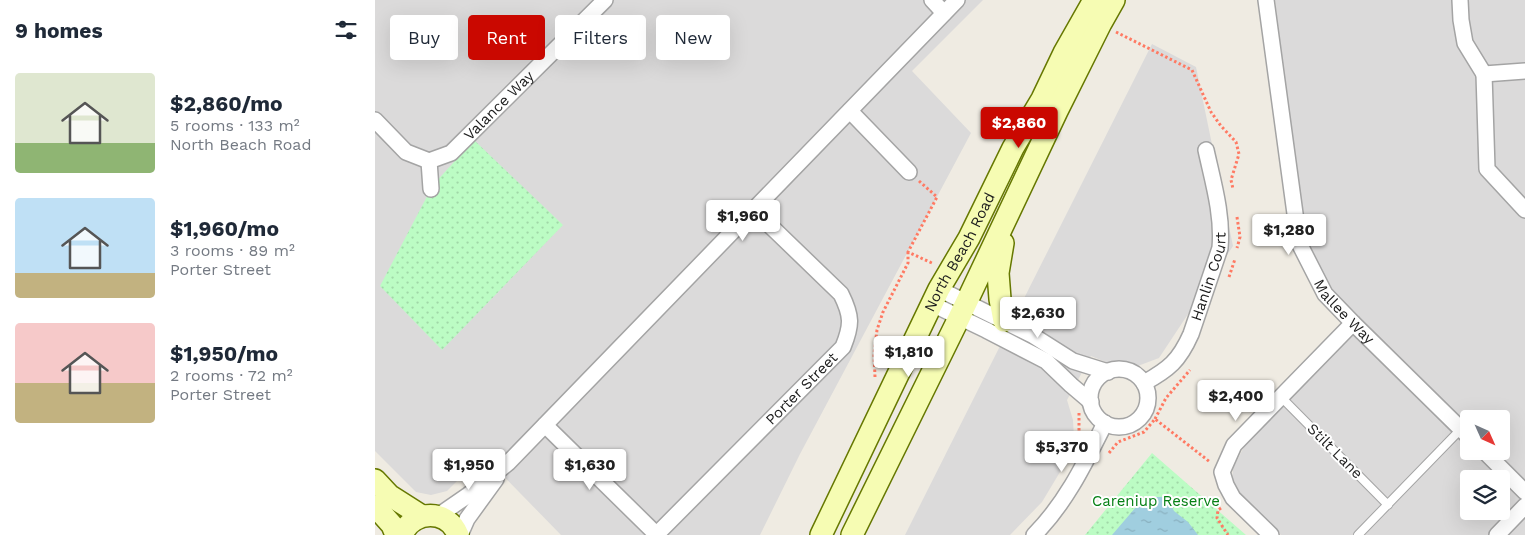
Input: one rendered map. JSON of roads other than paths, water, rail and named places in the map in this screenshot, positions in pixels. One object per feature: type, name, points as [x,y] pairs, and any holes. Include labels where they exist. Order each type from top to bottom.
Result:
[{"type":"main road","name":"North Beach Road","points":[[821,535],[935,296],[969,238],[1013,148],[1042,99],[1094,0]]},
{"type":"main road","name":"North Beach Road","points":[[852,535],[963,310],[1057,111],[1114,0]]},
{"type":"main road","points":[[1004,322],[998,273],[1007,218]]},
{"type":"main road","points":[[375,480],[389,495],[430,516],[452,524],[459,535]]},
{"type":"main road","points":[[375,506],[392,525],[396,535]]},
{"type":"main road","points":[[402,535],[409,524],[430,516]]},
{"type":"street","name":"Valance Way","points":[[429,161],[451,153],[605,0]]},
{"type":"street","points":[[932,0],[944,13]]},
{"type":"street","points":[[430,516],[467,496],[507,463],[957,0]]},
{"type":"street","name":"Mallee Way","points":[[1266,0],[1299,243],[1325,294],[1460,428]]},
{"type":"street","points":[[1460,0],[1465,43],[1484,74],[1487,169],[1525,210]]},
{"type":"street","points":[[1484,74],[1525,71]]},
{"type":"street","points":[[850,111],[909,172]]},
{"type":"street","points":[[375,120],[406,152],[429,161],[431,189]]},
{"type":"street","name":"Hanlin Court","points":[[1144,383],[1162,373],[1177,360],[1185,348],[1220,248],[1219,215],[1206,150]]},
{"type":"street","name":"Porter Street","points":[[545,425],[657,535],[843,347],[850,332],[849,309],[841,294],[754,210]]},
{"type":"street","points":[[935,296],[963,310],[1004,322],[1032,335],[1073,360],[1108,372]]},
{"type":"street","points":[[963,310],[987,330],[1046,361],[1071,385],[1085,405],[1093,410],[1098,418],[1105,423],[1114,427],[1132,424],[1140,418],[1145,410],[1148,401],[1147,392],[1144,383],[1132,372],[1116,370],[1108,372],[1101,377],[1095,384],[1085,405]]},
{"type":"street","points":[[1271,535],[1233,498],[1222,472],[1234,445],[1353,323]]},
{"type":"street","points":[[1034,535],[1048,521],[1077,478],[1105,423]]},
{"type":"street","points":[[1493,460],[1525,492]]},
{"type":"street","points":[[459,535],[467,519],[507,463]]},
{"type":"street","points":[[1497,535],[1525,506]]},
{"type":"lane","name":"Stilt Lane","points":[[1281,397],[1388,505]]},
{"type":"lane","points":[[1358,535],[1460,438]]},
{"type":"water","points":[[1153,497],[1167,497],[1174,511],[1188,522],[1198,535],[1112,535],[1136,507]]},
{"type":"park label","name":"Careniup Reserve","points":[[1156,501]]}]
